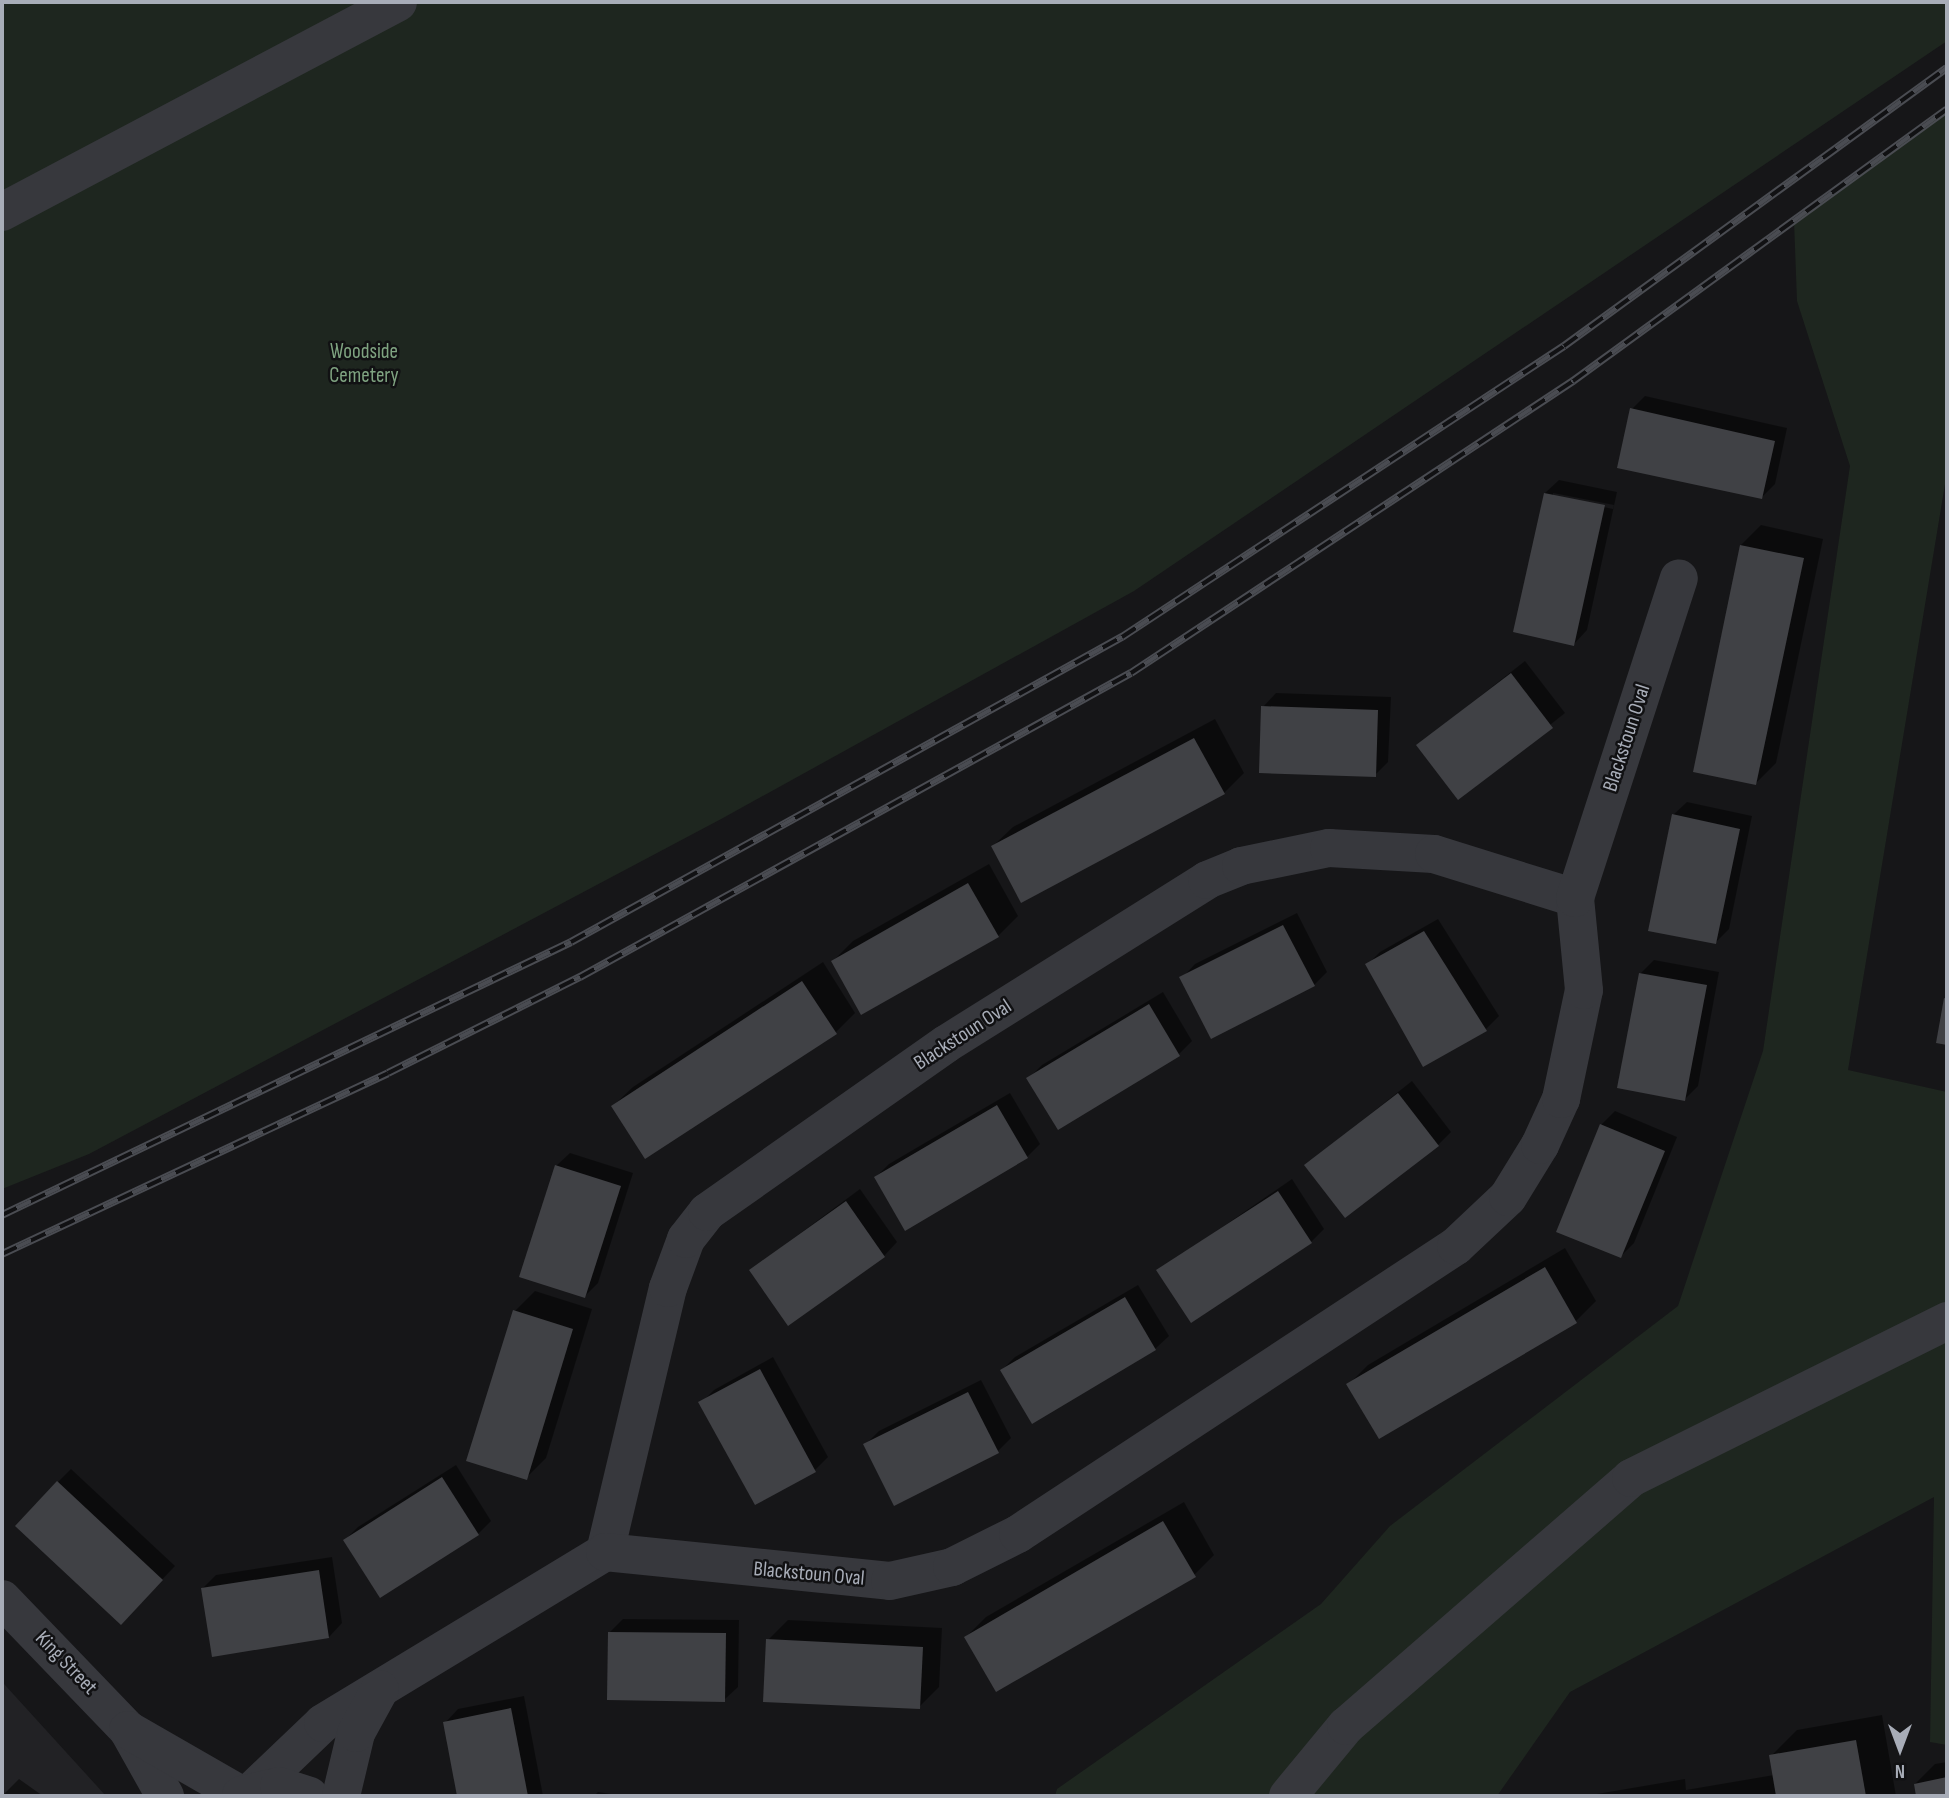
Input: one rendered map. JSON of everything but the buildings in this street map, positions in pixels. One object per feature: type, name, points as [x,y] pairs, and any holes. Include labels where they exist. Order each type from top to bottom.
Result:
[{"type":"street","points":[[2,212],[388,4]]},
{"type":"street","name":"Blackstoun Oval","points":[[1576,898],[1434,854],[1329,848],[1241,866],[1207,880],[946,1044],[707,1212],[686,1239],[668,1288],[605,1552],[890,1581],[952,1567],[1018,1534],[1456,1246],[1508,1197],[1540,1145],[1561,1099],[1584,990],[1576,898],[1679,578]]},
{"type":"street","points":[[1288,1796],[1346,1726],[1632,1478],[1947,1321]]},
{"type":"street","points":[[245,1793],[323,1723],[605,1552]]},
{"type":"street","name":"King Street","points":[[2,1599],[128,1730],[165,1796]]},
{"type":"street","points":[[341,1796],[356,1732],[381,1687]]},
{"type":"street","name":"King Street","points":[[128,1730],[245,1793]]},
{"type":"street","points":[[245,1793],[279,1786],[309,1796]]},
{"type":"shaded area","points":[[2,1682],[5,1685],[106,1796],[2,1796]]},
{"type":"green space","name":"Woodside Cemetery","points":[[2,2],[1947,2],[1947,41],[1134,591],[723,818],[89,1154],[2,1189]]},
{"type":"green space","points":[[1947,107],[1947,472],[1848,1070],[1947,1092],[1947,1745],[1930,1742],[1934,1497],[1570,1692],[1497,1796],[1055,1796],[1057,1789],[1321,1604],[1390,1526],[1678,1306],[1763,1051],[1850,466],[1797,301],[1794,221]]},
{"type":"railway","points":[[2,1215],[571,942],[1122,637],[1564,346],[1947,68]]},
{"type":"railway","points":[[2,1254],[388,1073],[580,977],[1131,673],[1573,381],[1947,109]]}]
